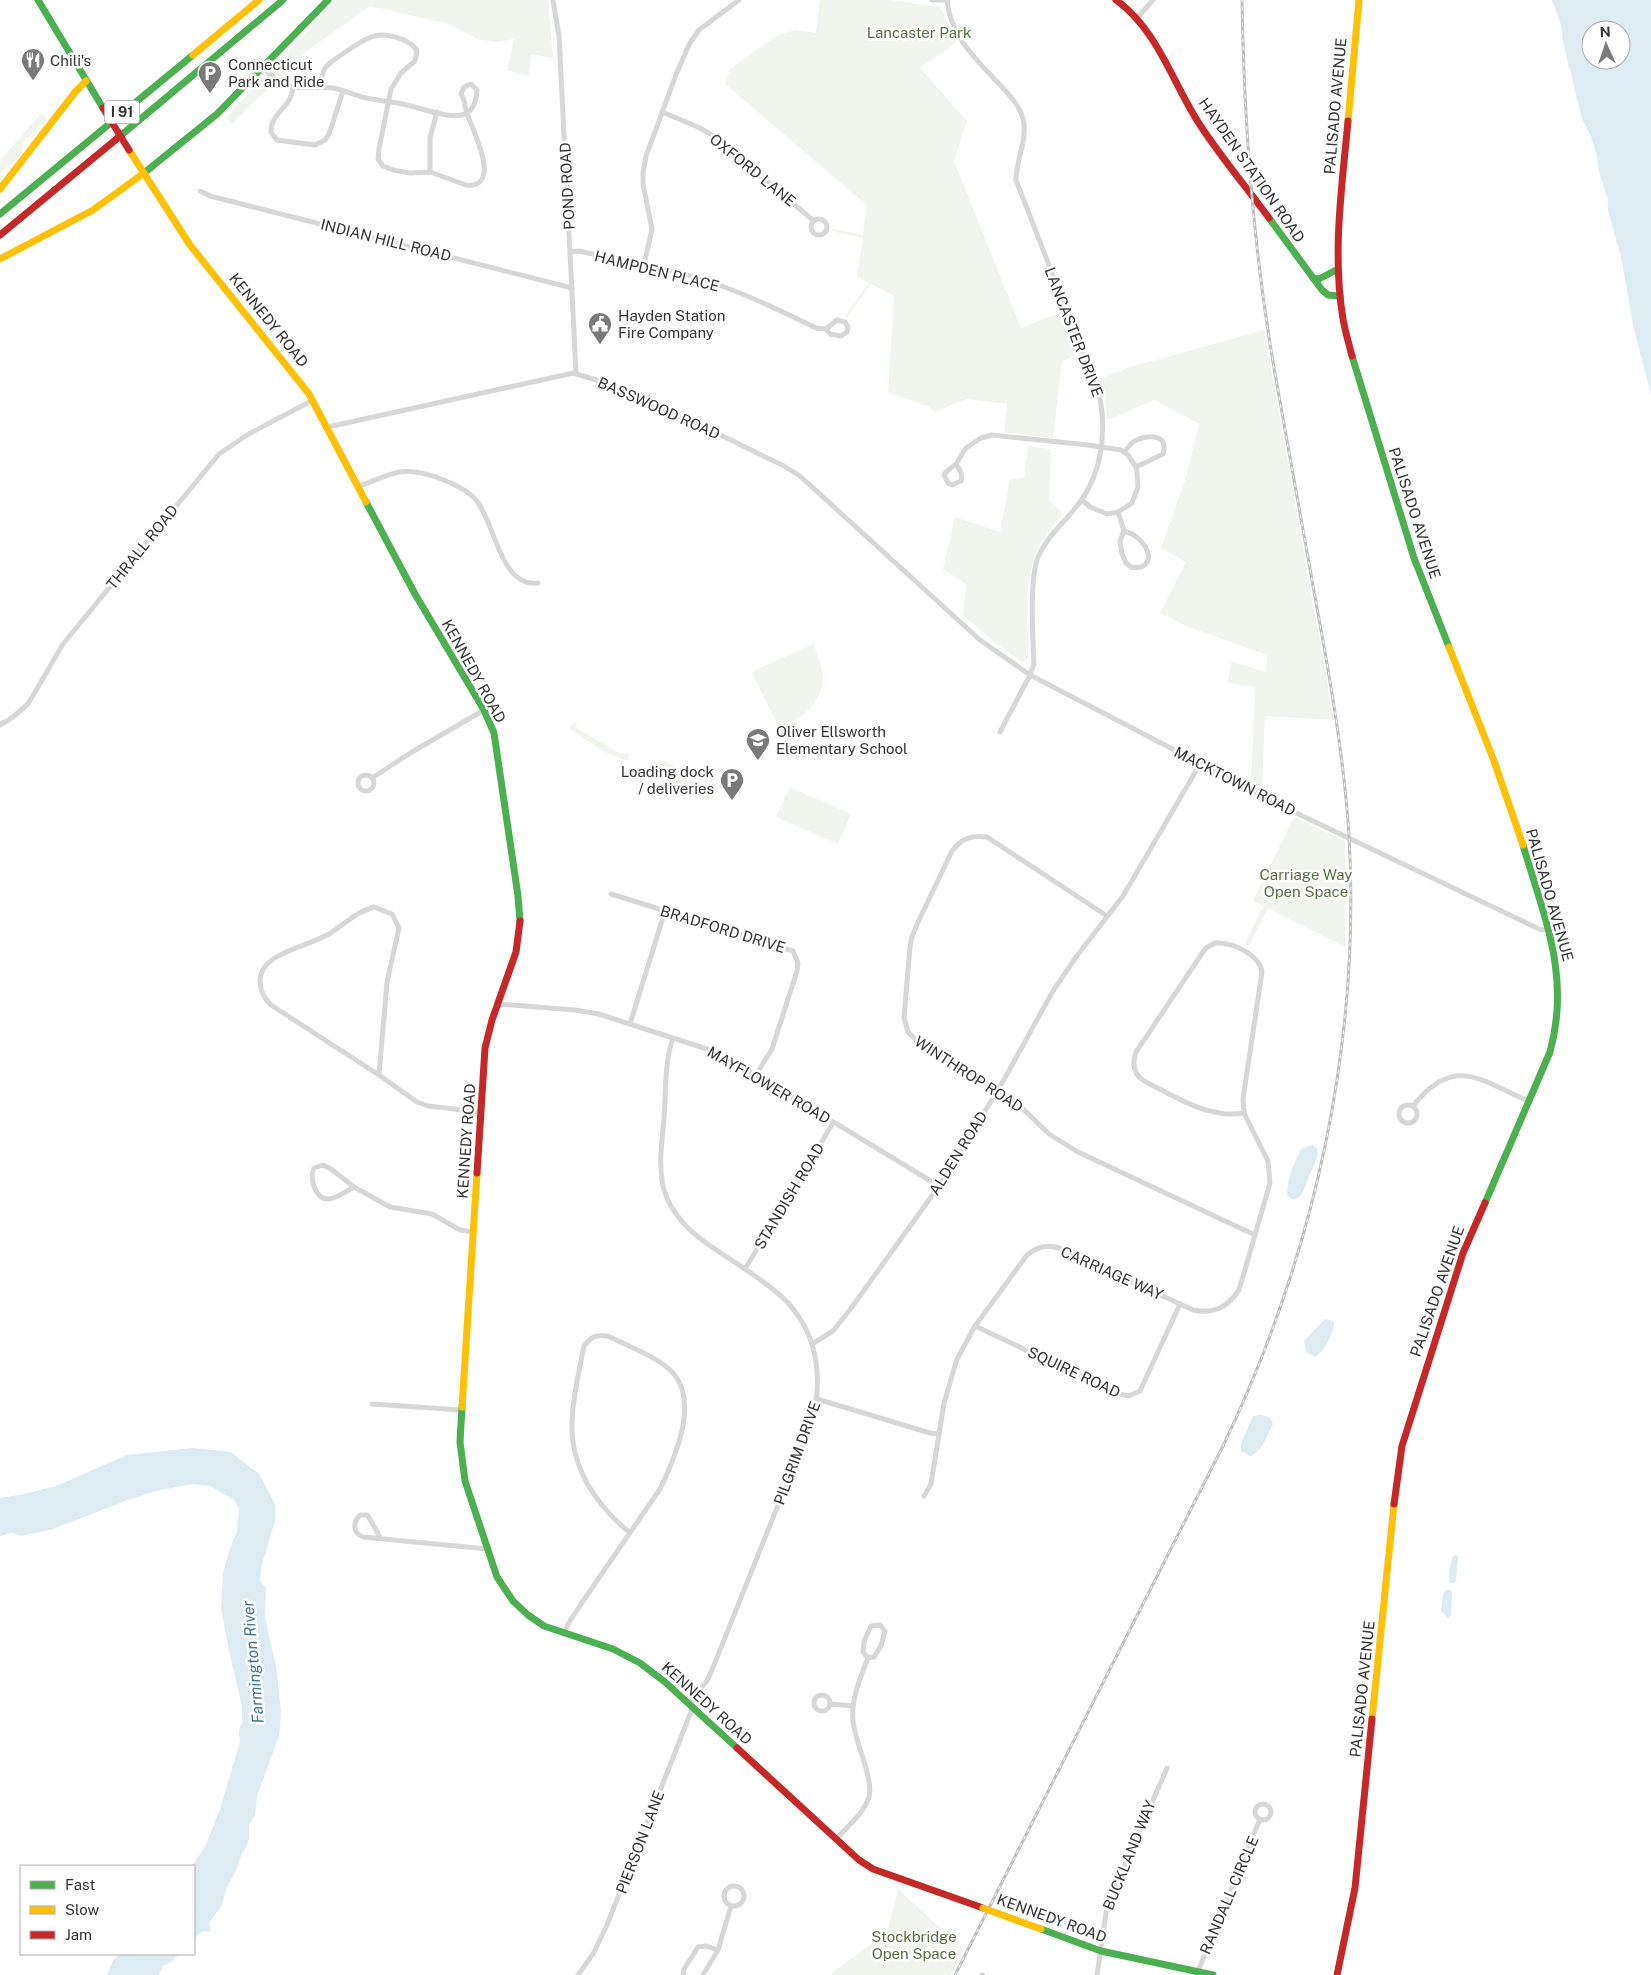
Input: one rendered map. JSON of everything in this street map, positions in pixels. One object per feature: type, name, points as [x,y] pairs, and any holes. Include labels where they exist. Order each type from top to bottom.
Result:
[{"type":"main road","name":"KENNEDY ROAD","points":[[38,0],[86,81],[190,245],[290,368],[313,400],[414,594],[484,710],[490,722],[497,746],[520,914],[518,940],[513,962],[488,1032],[481,1112],[460,1442],[468,1491],[497,1577],[514,1601],[535,1620],[564,1634],[602,1644],[640,1663],[665,1682],[859,1860],[873,1868],[1101,1951],[1213,1975]]},
{"type":"main road","name":"I 91","points":[[0,214],[259,0]]},
{"type":"main road","name":"I 91","points":[[0,235],[283,0]]},
{"type":"main road","points":[[0,259],[89,213],[144,173],[207,123],[328,0]]},
{"type":"main road","name":"HAYDEN STATION ROAD","points":[[1116,0],[1138,17],[1200,125],[1313,278],[1327,295],[1340,296]]},
{"type":"main road","name":"PALISADO AVENUE","points":[[1337,1975],[1355,1888],[1400,1453],[1463,1253],[1550,1052],[1557,1022],[1558,976],[1547,929],[1516,826],[1494,761],[1414,558],[1357,373],[1343,320],[1338,269],[1339,218],[1359,0]]},
{"type":"main road","points":[[0,189],[76,91],[86,81]]},
{"type":"main road","points":[[1313,278],[1325,277],[1338,269]]},
{"type":"street","name":"POND ROAD","points":[[554,0],[560,42],[576,372]]},
{"type":"street","points":[[644,265],[652,229],[643,184],[648,145],[690,43],[699,30],[739,0]]},
{"type":"street","points":[[932,0],[947,0]]},
{"type":"street","name":"LANCASTER DRIVE","points":[[947,0],[952,22],[963,43],[1010,96],[1022,114],[1024,130],[1016,168],[1016,180],[1099,394],[1104,427],[1102,447],[1092,481],[1082,500],[1048,540],[1038,559],[1034,592],[1034,664],[1000,732]]},
{"type":"street","points":[[1138,17],[1154,0]]},
{"type":"street","points":[[263,67],[278,82],[293,86],[342,90],[362,97],[388,101],[449,115],[466,114],[476,102],[477,90],[471,84],[462,90],[466,114],[482,149],[483,176],[480,181],[472,186],[430,172],[393,170],[383,166],[378,159],[379,148],[382,140],[388,101],[389,94],[396,80],[416,61],[417,52],[413,44],[397,38],[371,37],[335,59],[326,68],[321,78],[320,87]]},
{"type":"street","points":[[293,86],[290,101],[274,118],[271,132],[277,140],[315,145],[320,144],[329,134],[342,90]]},
{"type":"street","points":[[430,172],[430,138],[437,112]]},
{"type":"street","name":"OXFORD LANE","points":[[662,112],[712,135],[814,221]]},
{"type":"street","name":"INDIAN HILL ROAD","points":[[200,191],[210,196],[572,288]]},
{"type":"street","name":"HAMPDEN PLACE","points":[[571,252],[578,251],[644,265],[709,282],[747,296],[816,328],[826,329]]},
{"type":"street","points":[[328,427],[576,372]]},
{"type":"street","name":"BASSWOOD ROAD","points":[[576,372],[603,382],[729,439],[800,476],[940,603]]},
{"type":"street","name":"THRALL ROAD","points":[[0,726],[18,714],[28,704],[63,644],[219,454],[247,435],[313,400]]},
{"type":"street","points":[[956,464],[966,448],[972,443],[992,435],[1102,447],[1125,452],[1136,467],[1138,487],[1135,496],[1125,509],[1107,514],[1100,512],[1082,500]]},
{"type":"street","points":[[1125,452],[1132,443],[1145,437],[1157,436],[1161,439],[1164,444],[1163,454],[1136,467]]},
{"type":"street","points":[[359,486],[399,472],[412,471],[444,480],[467,492],[476,499],[484,512],[510,571],[523,582],[530,584],[538,583]]},
{"type":"street","points":[[1118,512],[1124,531],[1120,541],[1126,563],[1131,567],[1142,566],[1148,558],[1145,543],[1133,534],[1124,531]]},
{"type":"street","name":"MACKTOWN ROAD","points":[[940,603],[980,640],[1030,675],[1290,810],[1541,930],[1547,929]]},
{"type":"street","points":[[372,778],[418,748],[484,710]]},
{"type":"street","name":"ALDEN ROAD","points":[[812,1344],[833,1331],[939,1186],[998,1090],[1053,991],[1137,874],[1200,764]]},
{"type":"street","name":"WINTHROP ROAD","points":[[1107,916],[987,837],[969,837],[959,841],[952,851],[912,936],[904,1009],[905,1024],[911,1037],[998,1090],[1024,1109],[1049,1134],[1078,1152],[1255,1235]]},
{"type":"street","name":"BRADFORD DRIVE","points":[[611,894],[793,951],[798,964],[797,971],[772,1049],[756,1075]]},
{"type":"street","points":[[379,1075],[387,982],[400,928],[392,914],[374,907],[364,910],[319,939],[276,956],[264,967],[260,983],[263,994],[272,1005],[417,1102],[428,1106],[481,1112]]},
{"type":"street","points":[[630,1024],[665,912]]},
{"type":"street","name":"CARRIAGE WAY","points":[[924,1496],[931,1484],[944,1403],[957,1359],[975,1326],[1027,1255],[1035,1249],[1042,1246],[1059,1248],[1193,1310],[1211,1311],[1224,1307],[1239,1290],[1270,1183],[1268,1161],[1244,1113],[1243,1099],[1262,972],[1261,966],[1251,955],[1228,944],[1215,943],[1206,948],[1185,977],[1136,1052],[1134,1066],[1138,1077],[1144,1081],[1207,1112],[1223,1115],[1244,1113]]},
{"type":"street","name":"MAYFLOWER ROAD","points":[[497,1004],[575,1010],[630,1024],[710,1050],[756,1075],[939,1186]]},
{"type":"street","name":"PILGRIM DRIVE","points":[[673,1038],[668,1062],[662,1139],[661,1162],[664,1190],[676,1214],[687,1229],[745,1268],[789,1305],[804,1326],[812,1344],[818,1367],[817,1399],[809,1428],[714,1666],[707,1681],[692,1699],[692,1705]]},
{"type":"street","points":[[1413,1106],[1433,1084],[1446,1078],[1460,1076],[1479,1079],[1528,1101]]},
{"type":"street","name":"STANDISH ROAD","points":[[745,1268],[833,1123]]},
{"type":"street","points":[[354,1187],[326,1199],[321,1196],[312,1181],[312,1170],[323,1165],[354,1187],[390,1207],[432,1214],[460,1230],[473,1232]]},
{"type":"street","name":"SQUIRE ROAD","points":[[975,1326],[1126,1396],[1134,1395],[1140,1391],[1180,1304]]},
{"type":"street","points":[[564,1634],[578,1607],[629,1532],[645,1514],[670,1470],[684,1425],[683,1395],[677,1379],[666,1367],[608,1336],[600,1335],[590,1338],[584,1346],[573,1408],[573,1438],[577,1460],[589,1488],[613,1519],[629,1532]]},
{"type":"street","points":[[817,1399],[938,1434]]},
{"type":"street","points":[[372,1404],[461,1410]]},
{"type":"street","points":[[380,1537],[367,1515],[360,1515],[355,1524],[356,1533],[363,1537],[380,1537],[487,1549]]},
{"type":"street","points":[[880,1625],[885,1631],[881,1646],[874,1657],[868,1658],[863,1652],[864,1641],[871,1626],[880,1625]]},
{"type":"street","points":[[836,1839],[862,1810],[870,1794],[868,1778],[855,1733],[853,1706],[858,1684],[868,1658]]},
{"type":"street","points":[[831,1704],[853,1706]]},
{"type":"street","name":"PIERSON LANE","points":[[578,1975],[593,1954],[608,1925],[691,1712],[692,1705]]},
{"type":"street","name":"BUCKLAND WAY","points":[[1097,1975],[1104,1918],[1111,1893],[1167,1768]]},
{"type":"street","name":"RANDALL CIRCLE","points":[[1198,1971],[1260,1819]]},
{"type":"street","points":[[738,1886],[744,1892],[743,1899],[740,1904],[731,1906],[724,1898],[724,1892],[728,1887],[738,1886]]},
{"type":"street","points":[[703,1975],[718,1950],[731,1906]]},
{"type":"street","points":[[683,1975],[684,1969],[698,1947],[706,1946],[718,1950]]},
{"type":"green space","points":[[335,0],[548,0],[553,58],[531,54],[529,76],[507,70],[514,39],[496,42],[477,39],[448,24],[370,6],[303,54],[232,124],[226,118]]},
{"type":"green space","name":"Lancaster Park","points":[[820,0],[891,0],[939,7],[941,9],[956,43],[920,68],[967,121],[954,161],[1021,328],[1061,312],[1078,355],[1062,361],[1053,438],[1004,432],[1007,404],[967,399],[934,412],[928,406],[888,393],[894,296],[871,284],[847,317],[845,316],[869,283],[857,277],[863,238],[832,231],[833,229],[863,235],[867,205],[725,84],[730,69],[774,37],[795,30],[816,33]]},
{"type":"green space","points":[[41,113],[47,119],[23,143],[21,156],[0,173],[0,161]]},
{"type":"green space","points":[[1264,330],[1334,720],[1265,716],[1262,789],[1251,784],[1255,687],[1228,683],[1231,661],[1266,672],[1267,655],[1186,626],[1160,613],[1186,562],[1161,548],[1186,477],[1199,424],[1154,400],[1108,420],[1105,399],[1099,379],[1130,367]]},
{"type":"green space","points":[[1028,446],[1051,449],[1049,500],[1063,514],[1049,531],[1032,564],[1028,598],[1028,658],[1023,662],[1003,649],[963,616],[966,584],[943,569],[955,517],[1000,532],[1010,479],[1024,478]]},
{"type":"green space","points":[[814,644],[822,670],[823,681],[821,691],[812,707],[797,720],[780,730],[753,675],[755,670]]},
{"type":"green space","points":[[574,723],[577,724],[575,727],[621,754],[628,753],[629,759],[627,761],[603,751],[570,729],[569,726]]},
{"type":"green space","points":[[665,761],[681,770],[677,773],[708,791],[713,789],[715,798],[706,801],[650,767]]},
{"type":"green space","points":[[790,787],[851,814],[838,844],[776,817]]},
{"type":"green space","name":"Carriage Way Open Space","points":[[1294,817],[1345,841],[1345,947],[1268,908],[1249,946],[1245,944],[1263,906],[1253,901]]},
{"type":"green space","name":"Stockbridge Open Space","points":[[898,1889],[964,1950],[951,1975],[832,1975],[833,1972],[887,1932]]},
{"type":"water","points":[[1552,0],[1651,0],[1651,394],[1634,329],[1621,257],[1608,210],[1608,200],[1591,136],[1582,119],[1563,42],[1561,25]]},
{"type":"water","points":[[1313,1145],[1317,1149],[1318,1155],[1302,1194],[1298,1198],[1292,1199],[1288,1196],[1287,1191],[1294,1165],[1302,1148]]},
{"type":"water","points":[[1325,1319],[1333,1321],[1333,1328],[1325,1347],[1315,1357],[1306,1352],[1304,1341]]},
{"type":"water","points":[[1253,1416],[1269,1417],[1273,1424],[1261,1447],[1250,1456],[1241,1451],[1241,1444]]},
{"type":"water","name":"Farmington River","points":[[193,1448],[231,1452],[259,1474],[275,1504],[275,1521],[262,1564],[260,1581],[266,1588],[265,1617],[277,1672],[281,1714],[279,1736],[257,1796],[255,1815],[249,1825],[249,1839],[246,1848],[226,1889],[222,1905],[209,1923],[211,1930],[209,1932],[202,1931],[195,1939],[195,1865],[193,1865],[205,1847],[220,1809],[240,1742],[239,1732],[242,1722],[242,1706],[221,1609],[223,1574],[237,1531],[239,1508],[234,1500],[210,1486],[191,1484],[156,1491],[128,1500],[53,1529],[21,1536],[11,1533],[0,1536],[0,1498],[56,1486],[127,1455]]},
{"type":"water","points":[[1457,1555],[1456,1580],[1455,1583],[1450,1583],[1451,1562],[1453,1556]]},
{"type":"water","points":[[1446,1590],[1451,1590],[1452,1593],[1451,1615],[1448,1618],[1441,1611],[1443,1594]]},
{"type":"water","points":[[118,1955],[178,1955],[171,1962],[163,1966],[159,1975],[107,1975],[113,1961]]},
{"type":"railway","points":[[955,1975],[1224,1444],[1256,1372],[1283,1299],[1306,1224],[1325,1147],[1338,1070],[1347,992],[1351,914],[1347,807],[1332,693],[1274,368],[1260,276],[1247,138],[1242,0]]},
{"type":"traffic: fast","points":[[38,0],[103,108]]},
{"type":"traffic: fast","points":[[119,137],[283,0]]},
{"type":"traffic: fast","points":[[144,173],[217,114],[328,0]]},
{"type":"traffic: fast","points":[[0,214],[193,55]]},
{"type":"traffic: fast","points":[[1269,218],[1322,290],[1328,295],[1340,296]]},
{"type":"traffic: fast","points":[[1313,278],[1319,279],[1338,269]]},
{"type":"traffic: fast","points":[[1352,356],[1414,558],[1449,647]]},
{"type":"traffic: fast","points":[[366,502],[415,594],[484,710],[494,733],[520,921]]},
{"type":"traffic: fast","points":[[1485,1203],[1550,1052],[1556,1024],[1558,998],[1552,947],[1523,845]]},
{"type":"traffic: fast","points":[[462,1407],[460,1442],[465,1481],[497,1577],[513,1601],[544,1626],[613,1649],[640,1663],[665,1682],[737,1748]]},
{"type":"traffic: fast","points":[[1041,1929],[1101,1951],[1213,1975]]},
{"type":"traffic: slow","points":[[193,55],[259,0]]},
{"type":"traffic: slow","points":[[1348,121],[1359,0]]},
{"type":"traffic: slow","points":[[0,189],[76,91],[86,81]]},
{"type":"traffic: slow","points":[[129,150],[190,245],[309,394],[366,502]]},
{"type":"traffic: slow","points":[[0,259],[93,210],[144,173]]},
{"type":"traffic: slow","points":[[1449,647],[1494,761],[1523,845]]},
{"type":"traffic: slow","points":[[462,1407],[477,1173]]},
{"type":"traffic: slow","points":[[1372,1719],[1394,1504]]},
{"type":"traffic: slow","points":[[983,1908],[1041,1929]]},
{"type":"traffic: jam","points":[[1116,0],[1131,12],[1143,26],[1164,58],[1200,125],[1269,218]]},
{"type":"traffic: jam","points":[[103,108],[129,150]]},
{"type":"traffic: jam","points":[[1348,121],[1339,220],[1338,270],[1343,319],[1352,356]]},
{"type":"traffic: jam","points":[[0,235],[119,137]]},
{"type":"traffic: jam","points":[[477,1173],[485,1048],[492,1020],[516,952],[520,921]]},
{"type":"traffic: jam","points":[[1394,1504],[1402,1446],[1463,1253],[1485,1203]]},
{"type":"traffic: jam","points":[[1337,1975],[1355,1888],[1372,1719]]},
{"type":"traffic: jam","points":[[737,1748],[859,1860],[873,1869],[983,1908]]},
{"type":"place","name":"Chili's","points":[[33,81]]},
{"type":"place","name":"Connecticut Park and Ride","points":[[210,94]]},
{"type":"place","name":"Hayden Station Fire Company","points":[[600,345]]},
{"type":"place","name":"Oliver Ellsworth Elementary School","points":[[758,761]]},
{"type":"place","name":"Loading dock / deliveries","points":[[732,801]]}]
